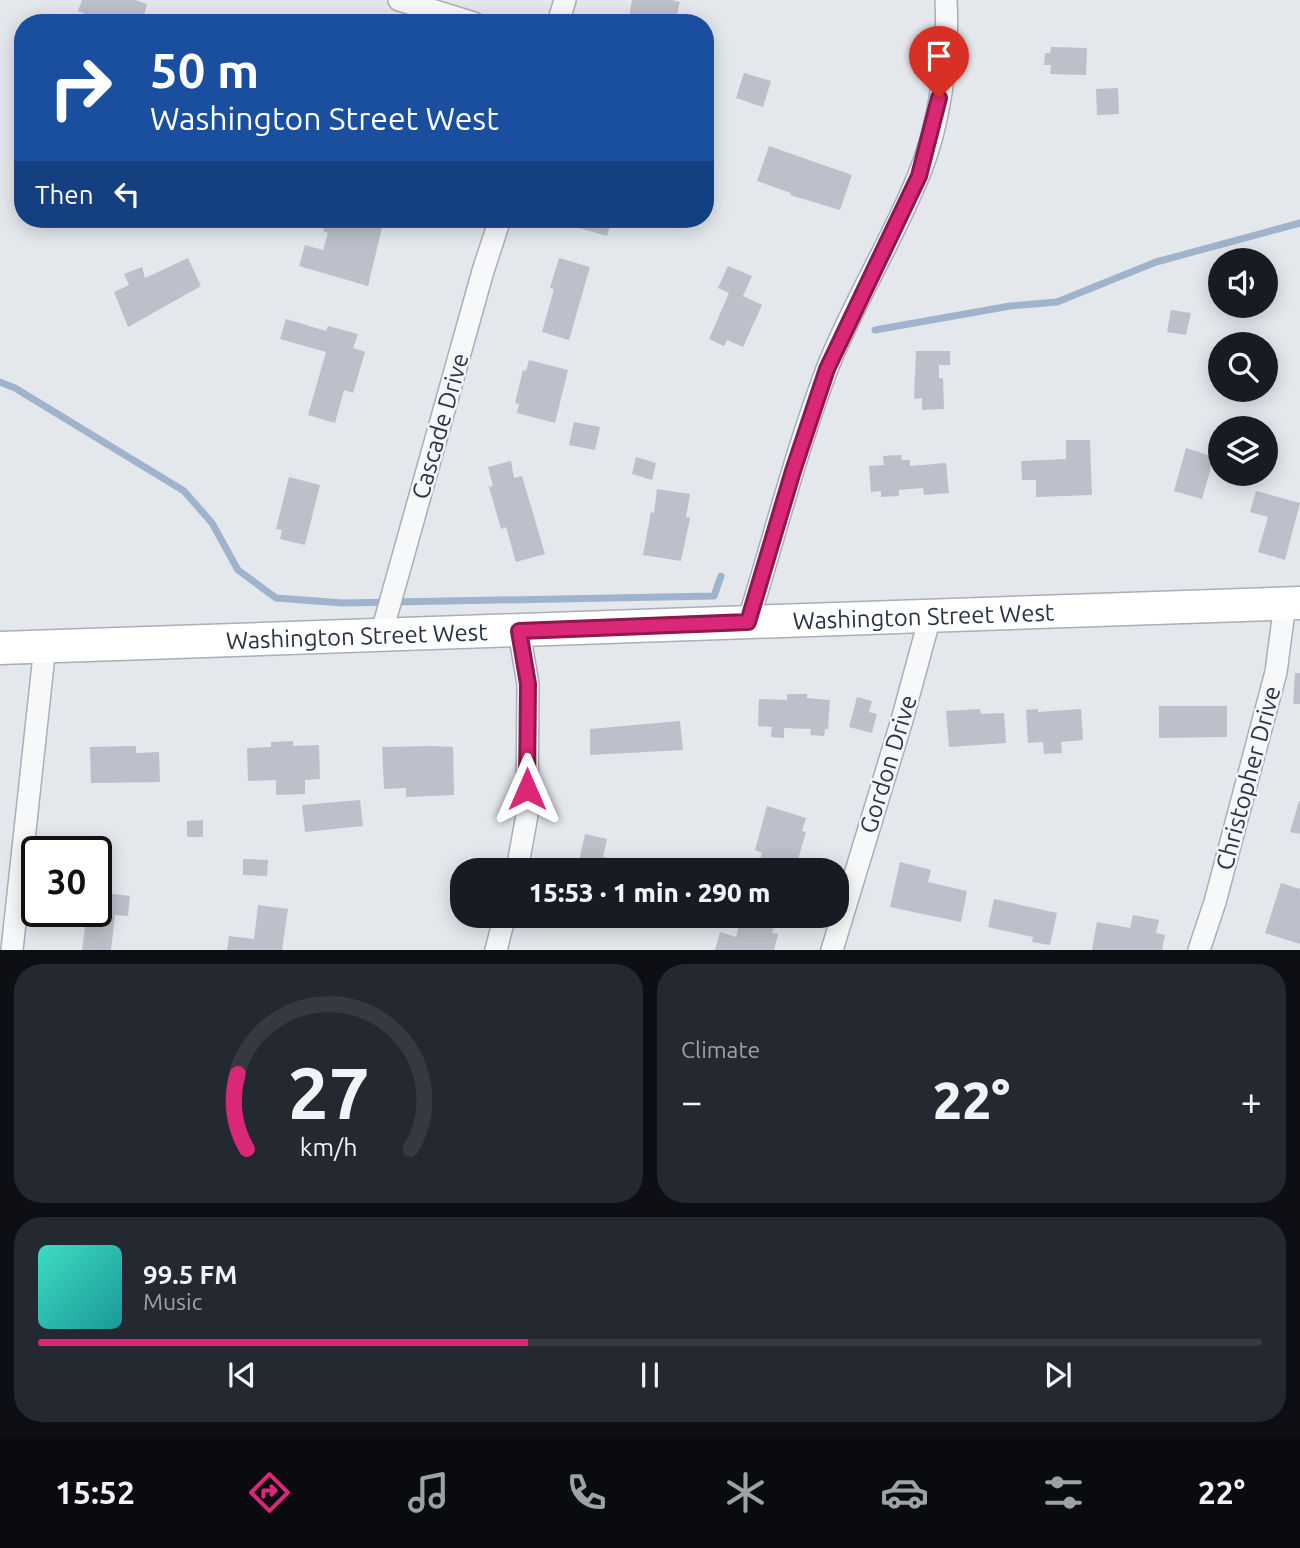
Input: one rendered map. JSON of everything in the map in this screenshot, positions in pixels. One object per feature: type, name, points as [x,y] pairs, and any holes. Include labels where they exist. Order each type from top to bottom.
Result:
[{"type":"street","points":[[399,0],[445,14]]},
{"type":"street","points":[[748,622],[827,369],[919,176],[934,124],[944,71],[946,0]]},
{"type":"street","name":"Cascade Drive","points":[[382,635],[497,228]]},
{"type":"street","name":"Washington Street West","points":[[0,648],[1292,603]]},
{"type":"street","name":"Christopher Drive","points":[[1199,950],[1215,902],[1292,603]]},
{"type":"street","name":"Gordon Drive","points":[[832,950],[902,720],[930,617]]},
{"type":"street","points":[[519,631],[528,684],[527,802],[519,858]]},
{"type":"street","points":[[12,950],[45,646]]},
{"type":"street","points":[[496,950],[502,928]]},
{"type":"building","points":[[82,0],[135,0],[147,4],[144,14],[86,14],[78,11]]},
{"type":"building","points":[[632,0],[680,2],[677,14],[630,14]]},
{"type":"building","points":[[1051,47],[1087,48],[1086,75],[1050,74],[1051,65],[1044,65],[1045,53],[1050,53]]},
{"type":"building","points":[[744,73],[771,81],[763,107],[736,98]]},
{"type":"building","points":[[1118,88],[1119,114],[1097,115],[1096,89]]},
{"type":"building","points":[[769,146],[852,175],[840,210],[790,195],[791,193],[757,181]]},
{"type":"building","points":[[324,228],[382,228],[368,286],[299,266],[305,245],[323,250],[328,233],[323,231]]},
{"type":"building","points":[[579,228],[609,228],[607,236]]},
{"type":"building","points":[[188,258],[201,286],[128,327],[114,292],[129,285],[124,274],[142,267],[145,278]]},
{"type":"building","points":[[559,258],[590,267],[569,340],[542,332]]},
{"type":"building","points":[[728,266],[752,276],[743,296],[762,305],[743,347],[727,340],[724,346],[709,339],[729,293],[718,288]]},
{"type":"building","points":[[1171,310],[1191,313],[1186,335],[1167,332]]},
{"type":"building","points":[[286,319],[326,331],[328,326],[358,334],[353,348],[365,352],[353,393],[344,390],[335,423],[308,415],[326,352],[280,339]]},
{"type":"building","points":[[916,351],[950,351],[950,365],[939,365],[939,378],[943,378],[944,409],[922,410],[922,398],[914,399]]},
{"type":"building","points":[[529,360],[568,370],[555,423],[517,413],[519,404],[515,403],[523,370],[526,371]]},
{"type":"building","points":[[574,422],[600,427],[595,450],[569,445]]},
{"type":"building","points":[[1066,440],[1090,440],[1092,495],[1036,497],[1036,480],[1022,480],[1021,461],[1066,459]]},
{"type":"building","points":[[1186,448],[1208,455],[1208,478],[1202,499],[1174,491]]},
{"type":"building","points":[[901,455],[902,460],[910,460],[910,466],[946,463],[949,493],[924,495],[923,488],[899,490],[899,496],[881,497],[881,491],[871,492],[869,466],[884,465],[883,456]]},
{"type":"building","points":[[636,457],[656,463],[652,480],[632,474]]},
{"type":"building","points":[[511,461],[514,478],[522,476],[545,554],[516,562],[506,527],[501,529],[489,487],[493,486],[488,467]]},
{"type":"building","points":[[289,477],[320,485],[305,545],[280,539],[282,530],[276,529]]},
{"type":"building","points":[[657,489],[690,494],[686,517],[690,518],[681,561],[643,555]]},
{"type":"building","points":[[1256,491],[1300,503],[1285,560],[1258,552],[1268,517],[1250,512]]},
{"type":"building","points":[[1295,673],[1300,673],[1300,704],[1293,704]]},
{"type":"building","points":[[787,694],[807,694],[807,698],[830,700],[828,729],[825,729],[824,736],[810,735],[811,729],[784,728],[784,738],[771,737],[772,727],[758,726],[759,699],[787,700]]},
{"type":"building","points":[[857,697],[872,701],[869,712],[877,714],[872,733],[849,727]]},
{"type":"building","points":[[1159,706],[1227,706],[1227,737],[1159,738]]},
{"type":"building","points":[[980,709],[981,714],[1004,713],[1006,743],[949,747],[946,711]]},
{"type":"building","points":[[1038,709],[1038,712],[1081,709],[1083,740],[1061,742],[1062,753],[1044,754],[1043,742],[1028,743],[1026,710]]},
{"type":"building","points":[[680,721],[683,750],[590,755],[590,729]]},
{"type":"building","points":[[293,741],[293,746],[319,745],[320,779],[305,780],[305,794],[276,795],[276,780],[248,781],[247,748],[271,747],[271,742]]},
{"type":"building","points":[[136,746],[136,753],[159,752],[160,782],[91,783],[90,747]]},
{"type":"building","points":[[382,747],[453,747],[454,795],[406,797],[406,788],[384,789]]},
{"type":"building","points":[[360,800],[363,826],[305,832],[302,805]]},
{"type":"building","points":[[1300,801],[1300,834],[1290,832]]},
{"type":"building","points":[[767,806],[806,818],[802,831],[806,832],[798,858],[761,858],[762,853],[755,850]]},
{"type":"building","points":[[203,820],[203,837],[187,837],[187,821]]},
{"type":"building","points":[[585,834],[607,839],[603,857],[609,858],[580,858]]},
{"type":"building","points":[[243,859],[268,860],[267,876],[243,875]]},
{"type":"building","points":[[900,862],[931,870],[928,882],[967,891],[961,922],[890,907]]},
{"type":"building","points":[[1281,883],[1300,889],[1300,944],[1265,933]]},
{"type":"building","points":[[112,894],[130,896],[128,916],[115,915],[111,950],[82,950],[85,927],[112,927]]},
{"type":"building","points":[[994,899],[1057,913],[1050,945],[1032,942],[1033,937],[988,927]]},
{"type":"building","points":[[258,905],[288,909],[282,950],[227,950],[229,936],[254,939]]},
{"type":"building","points":[[1133,915],[1159,920],[1156,933],[1165,935],[1162,950],[1092,950],[1097,922],[1130,928]]},
{"type":"building","points":[[738,928],[774,928],[772,933],[778,934],[774,950],[715,950],[720,932],[736,937]]},
{"type":"waterway","points":[[875,330],[1010,306],[1057,302],[1156,262],[1300,223]]},
{"type":"waterway","points":[[0,382],[15,388],[184,491],[212,523],[238,570],[276,598],[343,603],[714,596],[721,576]]},
{"type":"route","points":[[527,789],[528,684],[519,631],[748,622],[827,369],[919,176],[939,98]]}]
